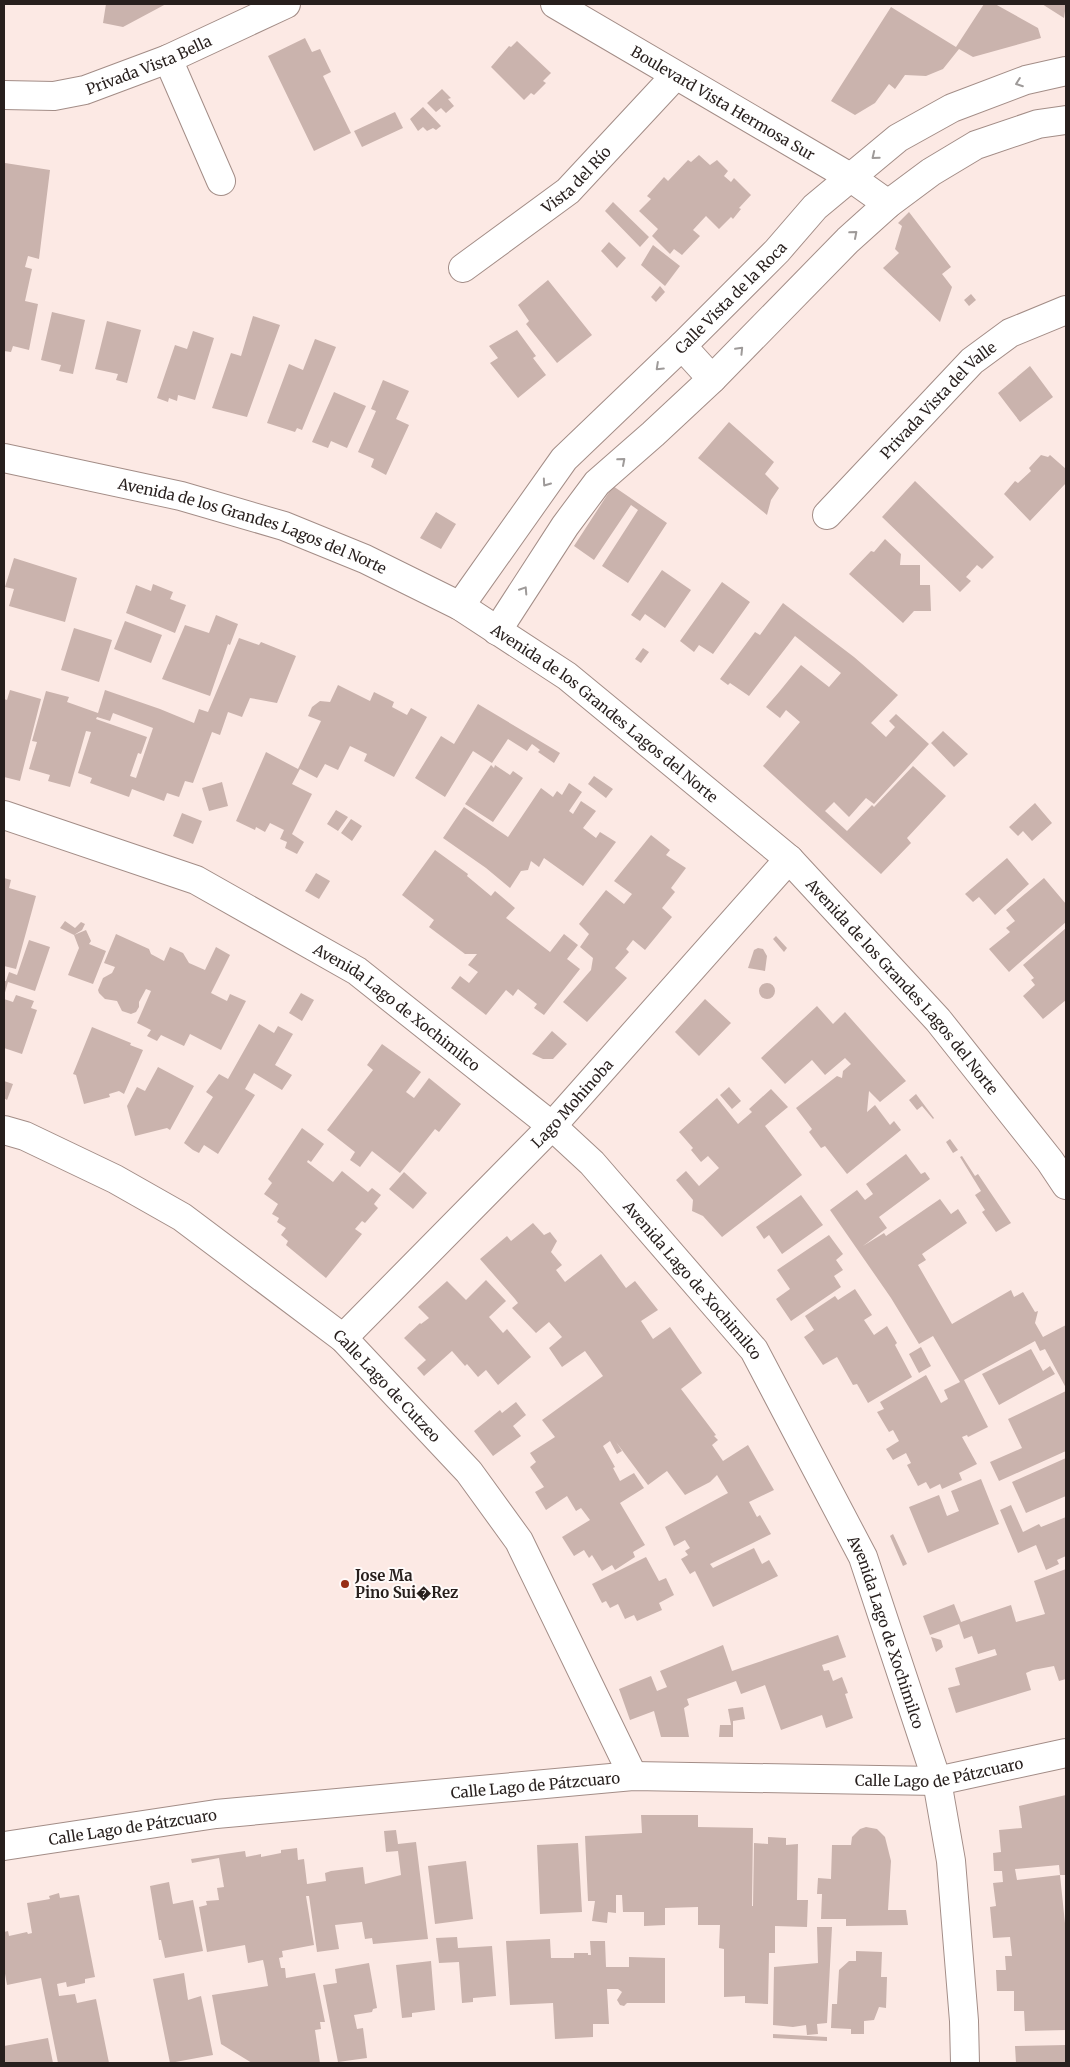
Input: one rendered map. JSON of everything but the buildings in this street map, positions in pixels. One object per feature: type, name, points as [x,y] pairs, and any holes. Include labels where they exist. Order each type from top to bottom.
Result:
[{"type":"street","name":"Privada Vista Bella","points":[[4,95],[54,96],[85,90],[168,59],[286,4]]},
{"type":"street","name":"Boulevard Vista Hermosa Sur","points":[[555,4],[675,76],[850,176],[888,204]]},
{"type":"street","points":[[168,59],[221,181]]},
{"type":"street","name":"Calle Vista de la Roca","points":[[460,606],[564,459],[682,346],[777,251],[815,207],[850,176],[898,138],[952,108],[1026,80],[1066,71]]},
{"type":"street","name":"Vista del Río","points":[[463,268],[568,191],[675,76]]},
{"type":"street","points":[[498,630],[565,526],[597,483],[712,379],[848,240],[888,204],[931,172],[976,144],[1038,124],[1066,120]]},
{"type":"street","name":"Privada Vista del Valle","points":[[826,515],[972,361],[1010,333],[1066,310]]},
{"type":"street","points":[[682,346],[712,379]]},
{"type":"street","name":"Avenida de los Grandes Lagos del Norte","points":[[4,458],[181,496],[284,526],[365,559],[460,606],[568,676],[789,859],[938,1020],[1050,1161],[1066,1185]]},
{"type":"street","name":"Avenida Lago de Xochimilco","points":[[4,816],[196,880],[357,971],[552,1126],[592,1163],[754,1350],[864,1556],[937,1781],[951,1861],[964,2021],[965,2063]]},
{"type":"street","name":"Lago Mohinoba","points":[[343,1338],[552,1126],[789,859]]},
{"type":"street","name":"Calle Lago de Cutzeo","points":[[4,1130],[25,1136],[115,1179],[182,1217],[343,1338],[468,1472],[519,1541],[633,1776]]},
{"type":"street","name":"Calle Lago de Pátzcuaro","points":[[4,1846],[216,1814],[633,1776],[937,1781],[1066,1753]]},
{"type":"place","name":"Jose Ma Pino Sui�Rez","points":[[345,1584]]}]
